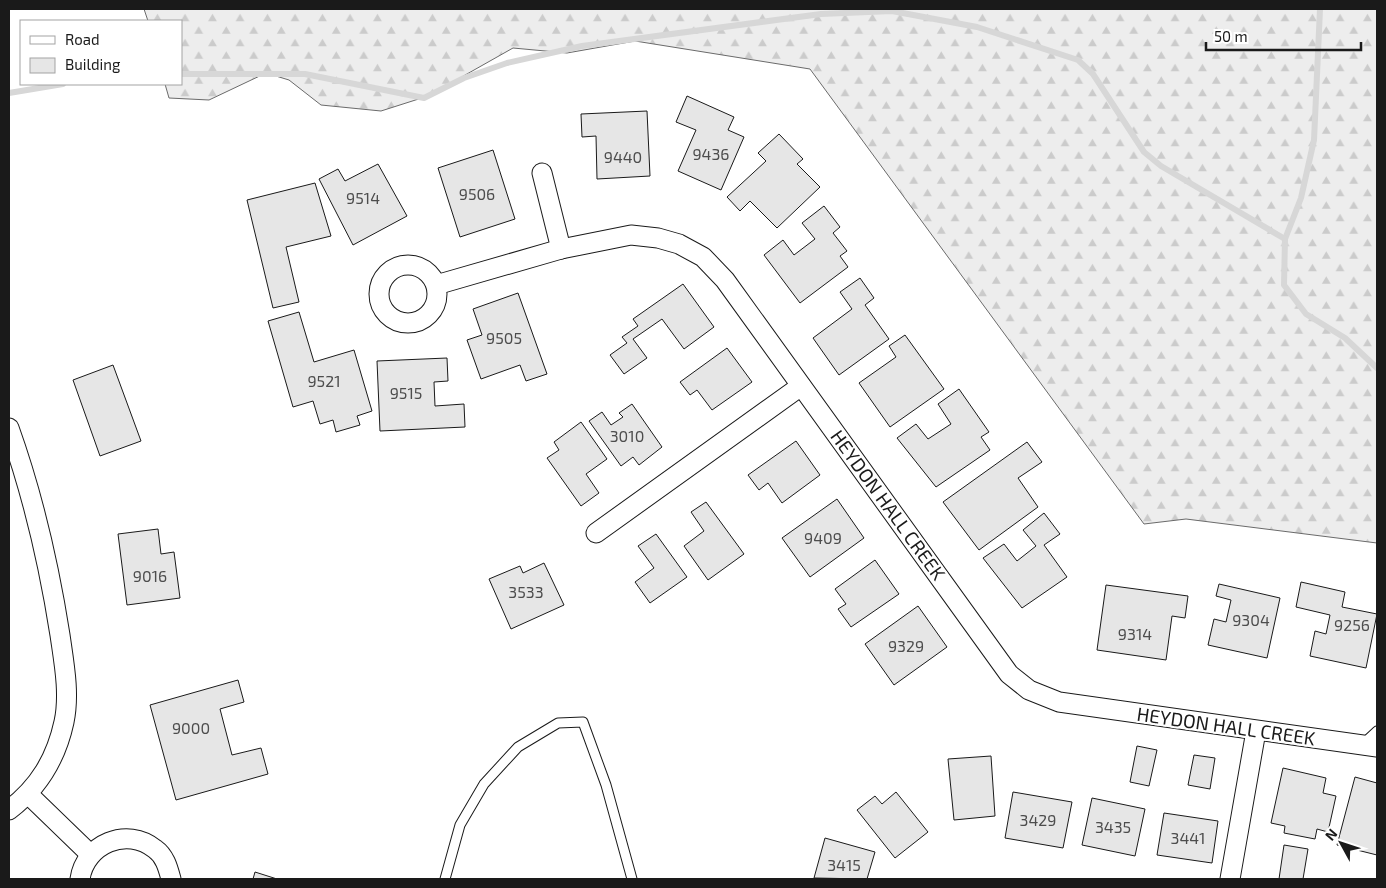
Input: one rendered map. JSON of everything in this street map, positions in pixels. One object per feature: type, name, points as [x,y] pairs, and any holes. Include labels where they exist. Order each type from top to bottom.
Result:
[{"type":"street","points":[[542,174],[561,248]]},
{"type":"street","name":"HEYDON HALL CREEK","points":[[436,285],[561,248],[631,235],[658,238],[679,244],[703,257],[725,280],[1009,674],[1029,690],[1059,702],[1370,746]]},
{"type":"street","points":[[596,533],[801,386]]},
{"type":"street","points":[[9,428],[36,516],[54,599],[66,676],[66,706],[56,752],[42,777],[28,794],[9,810]]},
{"type":"street","points":[[1230,879],[1256,731]]},
{"type":"street","points":[[28,794],[90,854]]},
{"type":"street","points":[[80,879],[90,854],[105,843],[122,838],[140,840],[156,849],[167,863],[171,879]]},
{"type":"lane","points":[[445,879],[460,826],[484,784],[518,747],[558,723],[583,722],[606,785],[632,879]]},
{"type":"lane","points":[[1370,746],[1377,731]]},
{"type":"green space","points":[[144,9],[1377,9],[1377,543],[1186,519],[1144,524],[810,69],[635,41],[567,53],[513,48],[428,96],[381,111],[321,105],[289,80],[266,73],[209,100],[169,98],[165,85],[182,85],[182,20],[148,20]]},
{"type":"building","points":[[687,96],[734,117],[728,130],[744,137],[721,190],[678,171],[696,130],[676,122]]},
{"type":"building","points":[[647,111],[650,176],[597,179],[596,136],[582,137],[581,114]]},
{"type":"building","points":[[779,134],[803,159],[797,164],[820,187],[777,228],[750,201],[740,211],[727,197],[766,161],[758,153]]},
{"type":"building","points":[[493,150],[515,219],[460,237],[438,168]]},
{"type":"building","points":[[378,164],[407,216],[353,245],[319,179],[338,169],[345,181]]},
{"type":"building","points":[[315,183],[331,236],[286,247],[299,302],[273,308],[247,200]]},
{"type":"building","points":[[824,206],[840,227],[833,233],[847,251],[840,256],[848,267],[800,303],[764,255],[783,240],[794,255],[815,239],[802,223]]},
{"type":"building","points":[[860,278],[874,298],[865,305],[889,339],[839,375],[813,338],[852,309],[840,292]]},
{"type":"building","points":[[683,284],[714,327],[684,349],[662,319],[633,339],[647,358],[624,374],[610,355],[627,343],[622,337],[638,326],[633,319]]},
{"type":"building","points":[[518,293],[547,374],[526,381],[520,365],[481,379],[467,340],[482,335],[473,309]]},
{"type":"building","points":[[299,312],[314,362],[354,350],[372,411],[357,416],[360,425],[336,432],[333,420],[320,424],[313,401],[293,407],[268,321]]},
{"type":"building","points":[[905,335],[944,389],[890,427],[859,383],[896,357],[889,346]]},
{"type":"building","points":[[727,348],[752,382],[712,410],[697,390],[690,395],[680,382]]},
{"type":"building","points":[[447,358],[448,381],[434,382],[435,406],[464,404],[465,427],[380,431],[377,361]]},
{"type":"building","points":[[113,365],[141,441],[100,456],[73,380]]},
{"type":"building","points":[[959,389],[989,432],[981,437],[990,450],[936,487],[897,438],[916,424],[928,439],[951,424],[938,404]]},
{"type":"building","points":[[632,404],[662,447],[639,465],[633,457],[621,466],[589,421],[602,412],[611,425],[623,417],[619,413]]},
{"type":"building","points":[[581,422],[607,459],[586,474],[599,493],[581,506],[547,458],[559,450],[554,442]]},
{"type":"building","points":[[796,441],[820,475],[782,503],[768,483],[759,490],[748,475]]},
{"type":"building","points":[[1027,442],[1042,462],[1018,478],[1038,507],[979,550],[943,502]]},
{"type":"building","points":[[837,499],[864,538],[810,577],[782,538]]},
{"type":"building","points":[[706,502],[744,554],[708,580],[684,546],[704,531],[691,512]]},
{"type":"building","points":[[1044,513],[1060,534],[1044,545],[1067,577],[1022,608],[983,558],[1004,544],[1017,561],[1036,546],[1023,530]]},
{"type":"building","points":[[158,529],[161,554],[174,552],[180,598],[127,605],[118,534]]},
{"type":"building","points":[[656,534],[687,577],[650,603],[635,582],[654,568],[638,546]]},
{"type":"building","points":[[875,560],[899,594],[851,627],[838,609],[846,604],[835,589]]},
{"type":"building","points":[[544,563],[564,605],[511,629],[489,579],[520,566],[523,573]]},
{"type":"building","points":[[1301,582],[1345,592],[1342,607],[1377,614],[1366,668],[1310,656],[1315,631],[1326,634],[1330,615],[1296,607]]},
{"type":"building","points":[[1219,584],[1280,598],[1267,658],[1208,645],[1214,619],[1226,622],[1231,600],[1216,596]]},
{"type":"building","points":[[1106,585],[1188,596],[1185,618],[1172,616],[1166,660],[1097,650]]},
{"type":"building","points":[[918,606],[947,647],[894,685],[865,644]]},
{"type":"building","points":[[238,680],[244,702],[220,709],[232,755],[261,748],[268,774],[176,800],[150,705]]},
{"type":"building","points":[[1137,746],[1157,750],[1149,786],[1130,782]]},
{"type":"building","points":[[1194,755],[1215,758],[1210,789],[1188,785]]},
{"type":"building","points":[[991,756],[995,816],[954,820],[948,759]]},
{"type":"building","points":[[1283,768],[1326,778],[1323,793],[1336,796],[1328,832],[1317,829],[1315,839],[1284,833],[1285,826],[1271,823]]},
{"type":"building","points":[[1355,777],[1377,783],[1377,855],[1337,845]]},
{"type":"building","points":[[896,792],[928,832],[895,858],[857,810],[875,796],[882,804]]},
{"type":"building","points":[[1013,792],[1072,802],[1063,848],[1005,838]]},
{"type":"building","points":[[1092,798],[1145,809],[1135,856],[1082,845]]},
{"type":"building","points":[[1164,813],[1218,821],[1212,863],[1157,855]]},
{"type":"building","points":[[825,838],[875,852],[867,879],[814,878]]},
{"type":"building","points":[[1284,845],[1308,849],[1303,879],[1279,879]]},
{"type":"building","points":[[255,872],[277,879],[253,879]]},
{"type":"waterway","points":[[1320,9],[1314,140],[1301,198],[1285,239],[1284,285],[1306,314],[1345,338],[1377,368]]},
{"type":"waterway","points":[[182,74],[305,74],[424,98],[464,78],[507,63],[582,46],[821,14],[892,11],[977,27],[1078,60],[1093,74],[1144,152],[1161,166],[1285,239]]},
{"type":"waterway","points":[[9,93],[57,85]]}]
